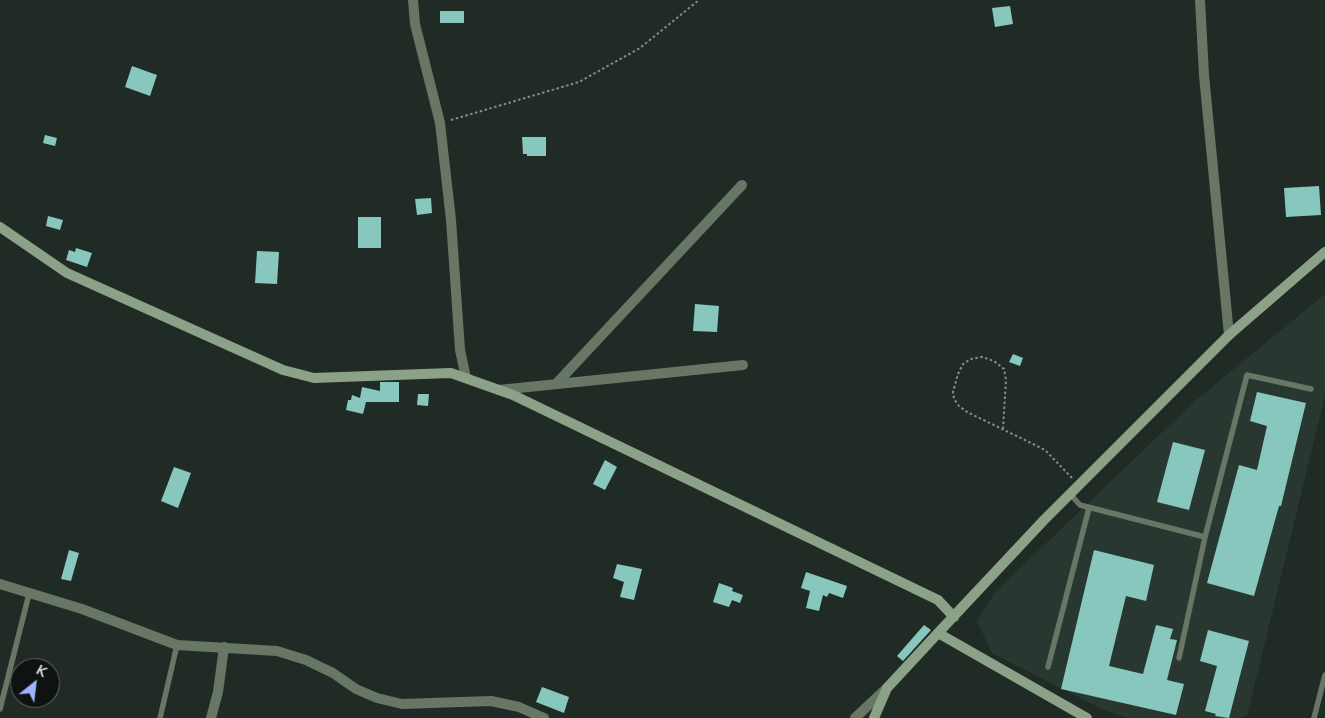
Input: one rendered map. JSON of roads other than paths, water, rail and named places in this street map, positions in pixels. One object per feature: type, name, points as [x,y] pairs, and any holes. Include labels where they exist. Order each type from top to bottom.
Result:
[{"type":"street","points":[[412,0],[415,24],[440,123],[451,220],[460,350],[466,378]]},
{"type":"street","points":[[1200,0],[1204,75],[1229,335]]},
{"type":"street","points":[[556,384],[742,185]]},
{"type":"street","points":[[0,228],[67,273],[283,370],[314,378],[452,373],[513,395],[938,600],[954,617]]},
{"type":"street","points":[[855,718],[887,688],[1070,494],[1229,335],[1325,252]]},
{"type":"street","points":[[499,390],[743,365]]},
{"type":"street","points":[[0,584],[82,609],[177,645],[285,653],[333,673],[356,689],[402,704],[491,701],[519,708],[544,718]]},
{"type":"street","points":[[938,633],[1087,718]]},
{"type":"street","points":[[212,718],[218,692],[224,648]]},
{"type":"street","points":[[874,718],[887,688]]},
{"type":"lane","points":[[1180,658],[1205,537],[1247,375],[1311,389]]},
{"type":"lane","points":[[1070,494],[1080,505],[1089,508],[1205,537]]},
{"type":"lane","points":[[1048,667],[1089,508]]},
{"type":"lane","points":[[0,709],[29,594]]},
{"type":"lane","points":[[160,718],[177,645]]},
{"type":"lane","points":[[1314,718],[1325,675]]}]
